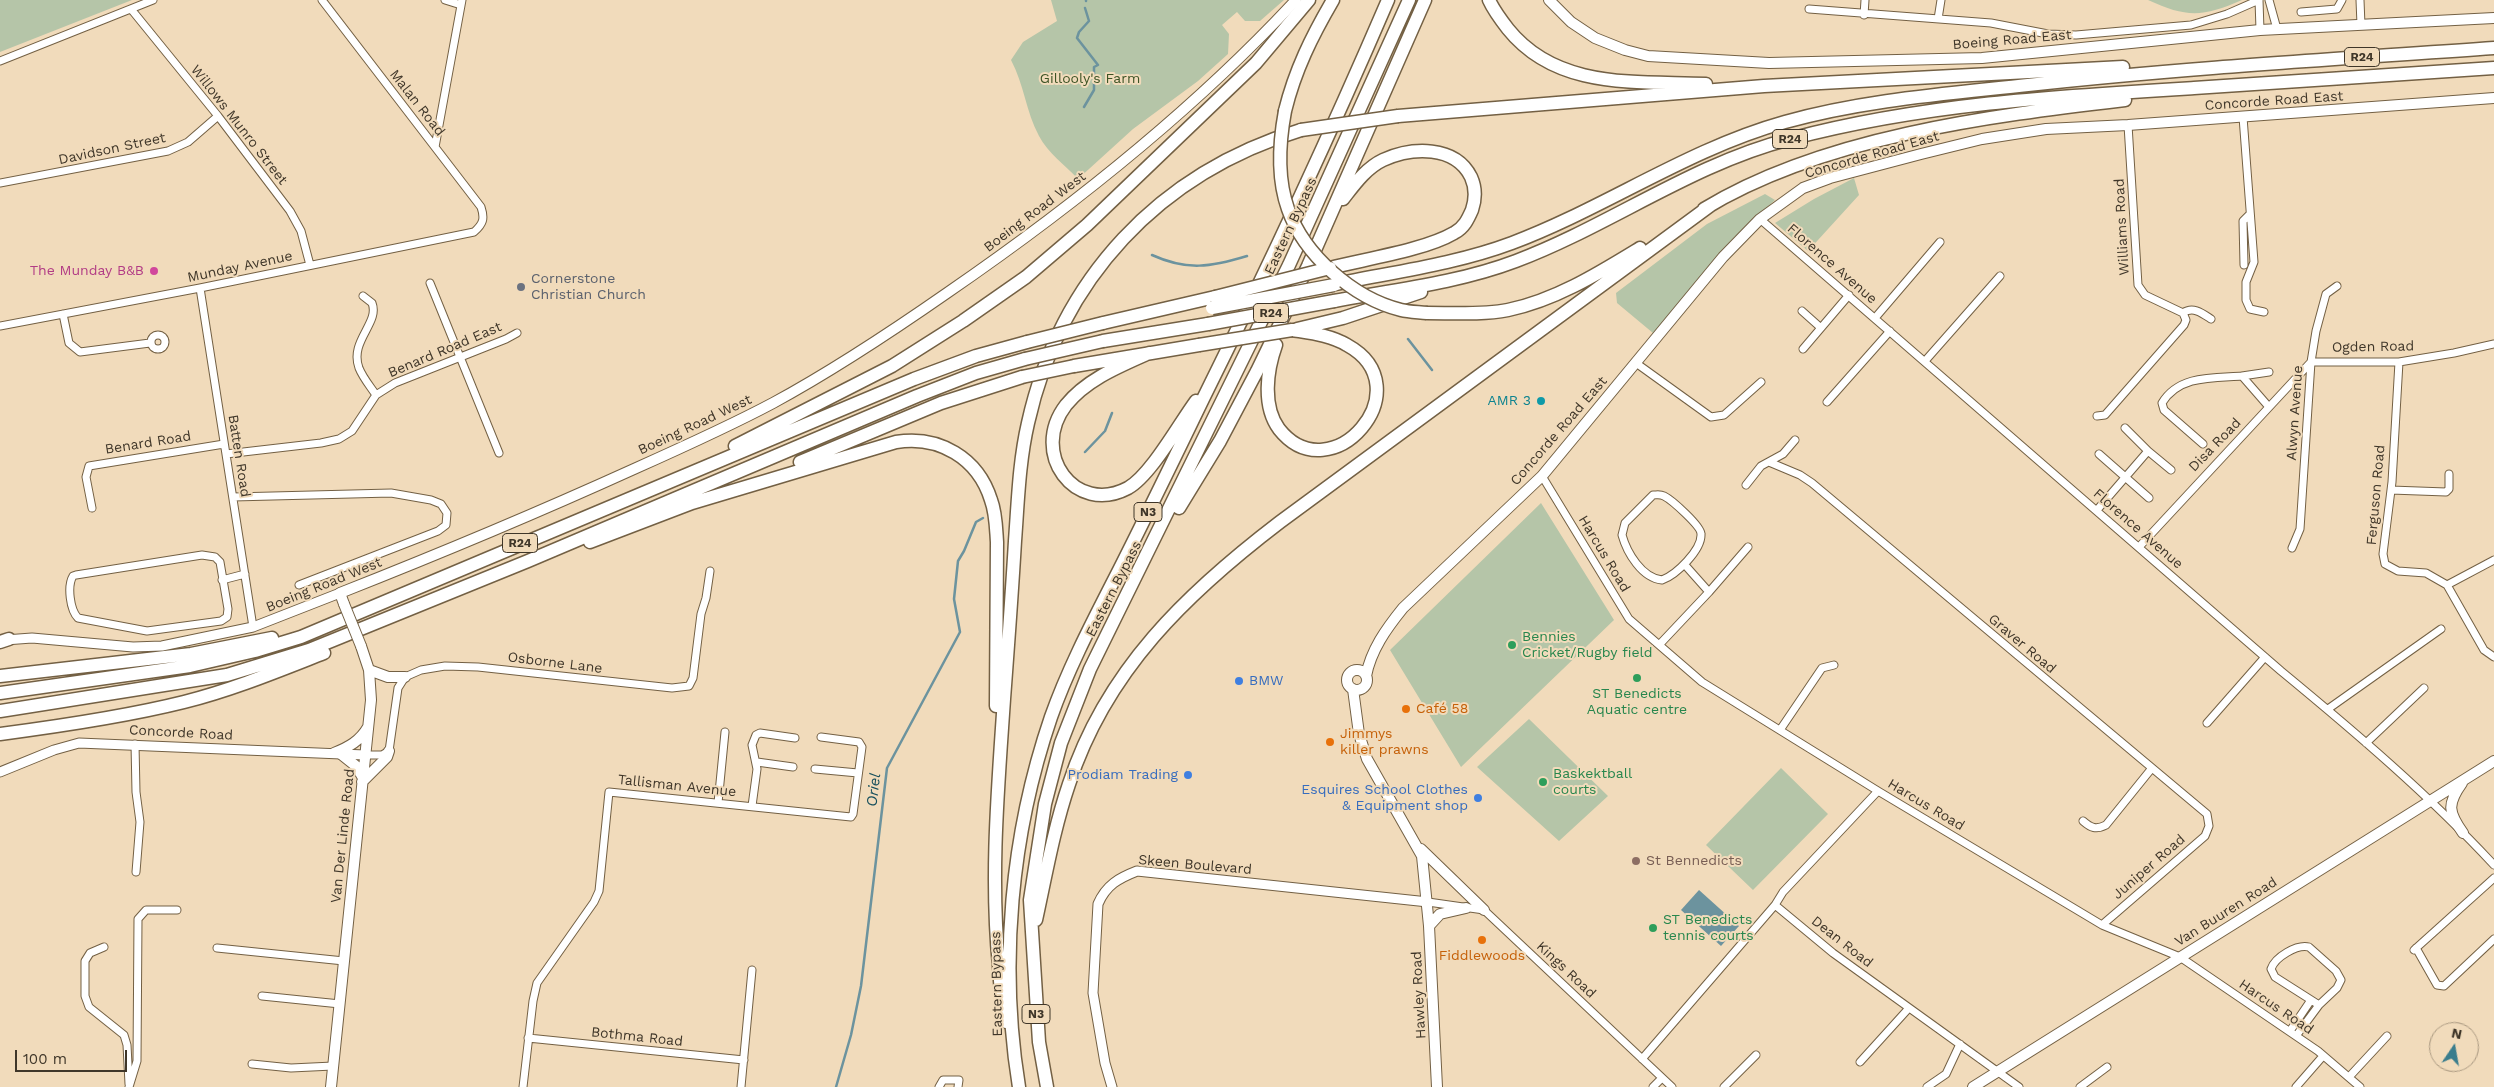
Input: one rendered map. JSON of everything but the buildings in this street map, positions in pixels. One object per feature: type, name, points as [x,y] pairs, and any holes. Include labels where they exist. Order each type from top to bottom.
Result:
[{"type":"highway","points":[[652,488],[892,366],[963,321],[1026,277],[1087,226],[1256,63],[1309,0]]},
{"type":"highway","points":[[1333,0],[1300,61],[1285,111],[1280,151],[1283,192],[1288,210],[1310,247],[1339,277],[1372,298],[1401,310],[1427,313],[1508,310],[1548,298],[1591,278],[1745,186],[1850,148],[1904,135],[2009,115],[2274,83]]},
{"type":"highway","name":"Eastern Bypass","points":[[1019,1087],[1014,1051],[1010,980],[1013,895],[1019,840],[1035,769],[1052,716],[1071,670],[1215,375],[1345,99],[1388,0]]},
{"type":"highway","name":"Eastern Bypass","points":[[1047,1087],[1039,1042],[1031,941],[1030,900],[1032,874],[1044,804],[1056,759],[1090,669],[1147,557],[1289,265],[1409,0]]},
{"type":"highway","points":[[1308,266],[1425,0]]},
{"type":"highway","points":[[1489,0],[1492,8],[1516,39],[1533,54],[1554,67],[1576,74],[1601,79],[1764,86]]},
{"type":"highway","name":"R24","points":[[0,693],[224,659],[301,637],[519,543],[914,379],[976,356],[1103,324],[1214,303],[1334,285],[1462,258],[1510,244],[1546,229],[1683,161],[1734,139],[1783,122],[1836,109],[1887,100],[2041,83],[2230,66],[2494,48]]},
{"type":"highway","points":[[997,799],[1024,446],[1034,396],[1070,307],[1097,267],[1149,212],[1187,184],[1236,154],[1265,141],[1300,130],[1398,116],[1764,86],[2113,67],[2230,66]]},
{"type":"highway","name":"R24","points":[[0,711],[227,675],[309,650],[528,561],[916,396],[976,373],[1025,358],[1103,341],[1334,301],[1466,275],[1514,262],[1550,247],[1738,156],[1785,140],[1838,126],[1891,117],[2001,104],[2118,93],[2494,68]]},
{"type":"highway","points":[[1147,557],[1232,420],[1298,284],[1308,266],[1343,199],[1360,177],[1382,161],[1407,152],[1432,152],[1451,156],[1467,169],[1474,184],[1476,201],[1468,221],[1456,232],[1436,241],[1330,268],[1214,303]]},
{"type":"highway","points":[[1031,941],[1056,825],[1070,782],[1091,729],[1135,659],[1176,610],[1230,560],[1280,522],[1711,205]]},
{"type":"highway","points":[[528,561],[604,538],[797,463],[940,403],[1022,377],[1149,353],[1311,328],[1466,275]]},
{"type":"highway","points":[[1298,284],[1274,348],[1269,374],[1270,410],[1281,432],[1297,444],[1317,449],[1335,447],[1360,432],[1368,421],[1375,405],[1376,383],[1366,360],[1348,345],[1311,328]]},
{"type":"highway","points":[[1149,353],[1095,380],[1079,391],[1060,413],[1054,429],[1051,449],[1059,470],[1076,487],[1087,491],[1108,494],[1128,488],[1160,452],[1215,375]]},
{"type":"highway","points":[[692,503],[834,459],[907,440],[932,442],[948,448],[973,466],[986,486],[992,501],[997,542],[995,929],[1002,1004],[1014,1051]]},
{"type":"highway","points":[[0,734],[97,720],[183,702],[226,689],[270,675],[350,642],[460,589]]},
{"type":"highway","points":[[0,675],[191,654],[259,641],[361,612]]},
{"type":"main road","name":"Boeing Road West","points":[[340,594],[508,526],[712,434],[774,402],[853,357],[972,276],[1048,221],[1161,130],[1254,46],[1296,0]]},
{"type":"main road","name":"Boeing Road East","points":[[1549,0],[1571,22],[1596,38],[1625,50],[1648,56],[1769,63],[1982,58],[2260,30],[2494,18]]},
{"type":"main road","name":"Concorde Road East","points":[[1354,670],[1374,641],[1402,608],[1542,476],[1723,257],[1760,218],[1803,188],[1830,178],[1921,154],[2027,131],[2494,98]]},
{"type":"main road","name":"Van Der Linde Road","points":[[331,1087],[369,725],[371,687],[369,670],[361,646],[340,594]]},
{"type":"main road","name":"Concorde Road East","points":[[1366,676],[1369,661],[1386,629]]},
{"type":"main road","points":[[369,670],[388,677],[405,677]]},
{"type":"main road","points":[[1354,670],[1362,672],[1366,676],[1367,682],[1358,688],[1347,680],[1349,674],[1354,670]]},
{"type":"main road","points":[[1358,688],[1356,715],[1359,734],[1367,759],[1420,848],[1484,910]]},
{"type":"main road","points":[[369,725],[363,735],[352,746],[338,754],[356,766],[363,780],[387,757],[389,751]]},
{"type":"main road","name":"Van Buuren Road","points":[[1974,1087],[2494,761]]},
{"type":"main road","points":[[2463,833],[2454,820],[2450,809],[2452,798],[2464,780]]},
{"type":"main road","points":[[1420,848],[1428,902]]},
{"type":"main road","name":"Hawley Road","points":[[1428,902],[1437,1087]]},
{"type":"main road","points":[[1429,926],[1440,914],[1466,908]]},
{"type":"street","points":[[0,61],[153,0]]},
{"type":"street","name":"Malan Road","points":[[322,0],[481,207],[484,215],[482,225]]},
{"type":"street","points":[[435,146],[462,3],[445,0]]},
{"type":"street","points":[[1864,15],[1865,0]]},
{"type":"street","points":[[1938,19],[1941,0]]},
{"type":"street","points":[[1809,9],[1991,24],[2048,34],[2095,34],[2191,25],[2227,14],[2259,0],[2260,30]]},
{"type":"street","points":[[2269,0],[2277,29]]},
{"type":"street","points":[[2301,12],[2337,8],[2342,0]]},
{"type":"street","points":[[2360,0],[2361,25]]},
{"type":"street","name":"Willows Munro Street","points":[[131,9],[218,116],[295,218],[302,231],[310,265]]},
{"type":"street","name":"Davidson Street","points":[[0,183],[168,151],[188,142],[218,116]]},
{"type":"street","points":[[2243,117],[2254,262],[2246,282],[2246,300],[2250,309],[2264,312]]},
{"type":"street","name":"Williams Road","points":[[2128,125],[2138,285],[2145,295],[2183,312],[2188,309],[2196,310],[2211,318]]},
{"type":"street","points":[[2244,265],[2244,221],[2250,214]]},
{"type":"street","name":"Florence Avenue","points":[[1760,218],[2366,743],[2430,801],[2494,865]]},
{"type":"street","name":"Munday Avenue","points":[[0,326],[200,288],[474,232],[482,225]]},
{"type":"street","points":[[1875,318],[1940,242]]},
{"type":"street","points":[[1925,362],[2000,276]]},
{"type":"street","points":[[430,283],[499,453]]},
{"type":"street","name":"Alwyn Avenue","points":[[2292,548],[2300,529],[2311,362],[2316,331],[2326,294],[2337,286]]},
{"type":"street","name":"Batten Road","points":[[200,288],[253,627]]},
{"type":"street","points":[[1803,349],[1849,295]]},
{"type":"street","points":[[363,296],[372,304],[374,313],[361,338],[356,358],[363,376],[376,395]]},
{"type":"street","points":[[1802,311],[1821,328]]},
{"type":"street","points":[[2097,416],[2105,415],[2184,325],[2186,317],[2183,312]]},
{"type":"street","points":[[63,314],[69,343],[75,351],[80,352],[150,343]]},
{"type":"street","points":[[1827,402],[1890,331]]},
{"type":"street","name":"Benard Road East","points":[[226,454],[321,443],[339,439],[352,431],[376,395],[404,379],[506,340],[517,333]]},
{"type":"street","name":"Ogden Road","points":[[2311,362],[2399,362],[2454,354],[2494,344]]},
{"type":"street","name":"Disa Road","points":[[2139,546],[2311,362]]},
{"type":"street","name":"Ferguson Road","points":[[2399,362],[2391,490],[2384,554],[2385,564],[2398,571],[2426,573],[2447,585]]},
{"type":"street","points":[[1636,363],[1688,399],[1706,414],[1719,417],[1733,408],[1761,382]]},
{"type":"street","points":[[2203,444],[2164,410],[2162,403],[2172,392],[2184,382],[2270,372]]},
{"type":"street","points":[[2242,376],[2268,407]]},
{"type":"street","points":[[2125,428],[2171,470]]},
{"type":"street","points":[[1746,485],[1761,466],[1783,454],[1795,440]]},
{"type":"street","name":"Benard Road","points":[[92,508],[86,477],[89,466],[224,444]]},
{"type":"street","points":[[2097,510],[2148,451]]},
{"type":"street","points":[[2098,454],[2149,498]]},
{"type":"street","name":"Graver Road","points":[[1769,462],[1800,475],[1812,483],[2207,814],[2209,826]]},
{"type":"street","points":[[2391,490],[2446,492],[2449,489],[2450,474]]},
{"type":"street","name":"Harcus Road","points":[[1542,476],[1629,619],[1719,694],[2102,925],[2180,957],[2293,1033],[2360,1087]]},
{"type":"street","points":[[233,497],[383,492],[430,500],[441,504],[447,513],[446,525],[438,531],[299,585]]},
{"type":"street","points":[[1653,496],[1665,496],[1700,530],[1700,542],[1685,565],[1666,578],[1657,579],[1637,563],[1624,541],[1622,530],[1625,523],[1653,496]]},
{"type":"street","points":[[1659,645],[1748,548]]},
{"type":"street","points":[[209,555],[220,562],[222,580],[228,613],[225,620],[214,623],[158,630],[132,629],[78,618],[72,608],[71,580],[76,575],[209,555]]},
{"type":"street","points":[[2494,560],[2447,585],[2484,650],[2494,657]]},
{"type":"street","points":[[1685,565],[1709,592]]},
{"type":"street","name":"Osborne Lane","points":[[405,677],[421,670],[456,666],[685,688],[692,684],[700,623],[710,572]]},
{"type":"street","points":[[222,580],[246,574]]},
{"type":"street","name":"Boeing Road West","points":[[3,640],[55,639],[152,647],[253,627],[340,594]]},
{"type":"street","points":[[2328,710],[2441,629]]},
{"type":"street","points":[[2484,650],[2494,651]]},
{"type":"street","points":[[2207,723],[2265,657]]},
{"type":"street","points":[[1780,730],[1822,668],[1834,665]]},
{"type":"street","points":[[365,755],[382,755],[389,751],[396,695],[405,677]]},
{"type":"street","points":[[2366,743],[2424,688]]},
{"type":"street","points":[[718,803],[725,732]]},
{"type":"street","points":[[752,806],[756,762],[752,745],[756,735],[760,733],[795,738]]},
{"type":"street","name":"Tallisman Avenue","points":[[522,1087],[537,983],[594,902],[599,890],[609,792],[851,817],[853,814],[862,747],[860,742],[821,736]]},
{"type":"street","name":"Concorde Road","points":[[0,772],[71,744],[135,744],[365,755]]},
{"type":"street","points":[[135,744],[136,792],[140,822],[136,872]]},
{"type":"street","points":[[756,762],[793,768]]},
{"type":"street","points":[[815,768],[858,773]]},
{"type":"street","points":[[2083,822],[2090,828],[2099,828],[2106,824],[2152,768]]},
{"type":"street","points":[[1642,1059],[1776,905],[1783,892],[1878,791]]},
{"type":"street","name":"Juniper Road","points":[[2102,925],[2205,836],[2209,826]]},
{"type":"street","name":"Skeen Boulevard","points":[[1112,1087],[1099,1031],[1093,984],[1098,904],[1102,895],[1114,881],[1136,871],[1428,902]]},
{"type":"street","points":[[2494,878],[2415,950],[2437,985],[2444,986],[2494,939]]},
{"type":"street","points":[[1428,902],[1484,910]]},
{"type":"street","name":"Dean Road","points":[[1776,905],[1833,953],[2019,1087]]},
{"type":"street","points":[[104,947],[90,954],[85,962],[85,996],[89,1007],[124,1035],[127,1045],[129,1087],[137,1061],[138,919],[146,910],[177,910]]},
{"type":"street","name":"Kings Road","points":[[1484,910],[1672,1087]]},
{"type":"street","points":[[2293,1033],[2318,1005],[2337,988],[2341,980],[2336,971],[2309,947],[2303,945],[2273,963],[2271,969],[2275,977],[2318,1005]]},
{"type":"street","points":[[216,948],[344,962]]},
{"type":"street","points":[[741,1087],[752,970]]},
{"type":"street","points":[[262,996],[340,1004]]},
{"type":"street","points":[[2293,1033],[2311,1000]]},
{"type":"street","points":[[1860,1062],[1909,1008]]},
{"type":"street","points":[[2349,1077],[2388,1036]]},
{"type":"street","name":"Bothma Road","points":[[528,1038],[744,1060]]},
{"type":"street","points":[[1927,1087],[1946,1074],[1960,1044]]},
{"type":"street","points":[[1724,1087],[1756,1055]]},
{"type":"street","points":[[2296,1087],[2323,1056]]},
{"type":"street","points":[[252,1064],[291,1068],[333,1066]]},
{"type":"street","points":[[2080,1087],[2107,1067]]},
{"type":"street","points":[[1653,1087],[1662,1078]]},
{"type":"street","points":[[939,1087],[944,1080],[953,1079],[959,1080],[958,1087]]},
{"type":"green space","points":[[0,0],[132,0],[0,52]]},
{"type":"green space","name":"Gillooly's Farm","points":[[1051,0],[1284,0],[1260,21],[1245,21],[1237,12],[1222,25],[1229,34],[1228,54],[1198,81],[1133,129],[1078,179],[1052,153],[1039,136],[1011,60],[1023,42],[1057,21]]},
{"type":"green space","points":[[2148,0],[2242,0],[2216,10],[2195,13],[2174,10]]},
{"type":"green space","points":[[1854,178],[1859,195],[1808,251],[1775,223],[1814,199]]},
{"type":"green space","points":[[1765,194],[1775,200],[1733,239],[1663,333],[1653,333],[1617,303],[1616,293],[1707,224]]},
{"type":"green space","points":[[1541,503],[1614,620],[1461,767],[1390,650]]},
{"type":"green space","name":"Baskektball courts","points":[[1529,719],[1608,796],[1559,841],[1477,767]]},
{"type":"green space","points":[[1781,768],[1828,814],[1753,890],[1706,845]]},
{"type":"water","points":[[1699,890],[1739,926],[1721,946],[1681,910]]},
{"type":"waterway","points":[[1084,107],[1094,90],[1094,67],[1098,65],[1077,38],[1079,32],[1089,21],[1085,8]]},
{"type":"waterway","points":[[1152,255],[1177,263],[1199,266],[1222,263],[1247,256]]},
{"type":"waterway","points":[[1408,339],[1432,370]]},
{"type":"waterway","points":[[1085,452],[1105,431],[1112,413]]},
{"type":"waterway","name":"Oriel","points":[[836,1087],[851,1035],[861,986],[887,768],[960,632],[954,599],[958,561],[976,522],[983,518]]},
{"type":"place","name":"The Munday B&B","points":[[154,271]]},
{"type":"place","name":"Cornerstone Christian Church","points":[[521,287]]},
{"type":"place","name":"AMR 3","points":[[1541,401]]},
{"type":"place","name":"Bennies Cricket/Rugby field","points":[[1512,645]]},
{"type":"place","name":"ST Benedicts Aquatic centre","points":[[1637,678]]},
{"type":"place","name":"BMW","points":[[1239,681]]},
{"type":"place","name":"Café 58","points":[[1406,709]]},
{"type":"place","name":"Jimmys killer prawns","points":[[1330,742]]},
{"type":"place","name":"Prodiam Trading","points":[[1188,775]]},
{"type":"place","name":"Baskektball courts","points":[[1543,782]]},
{"type":"place","name":"Esquires School Clothes & Equipment shop","points":[[1478,798]]},
{"type":"place","name":"St Bennedicts","points":[[1636,861]]},
{"type":"place","name":"ST Benedicts tennis courts","points":[[1653,928]]},
{"type":"place","name":"Fiddlewoods","points":[[1482,940]]}]
